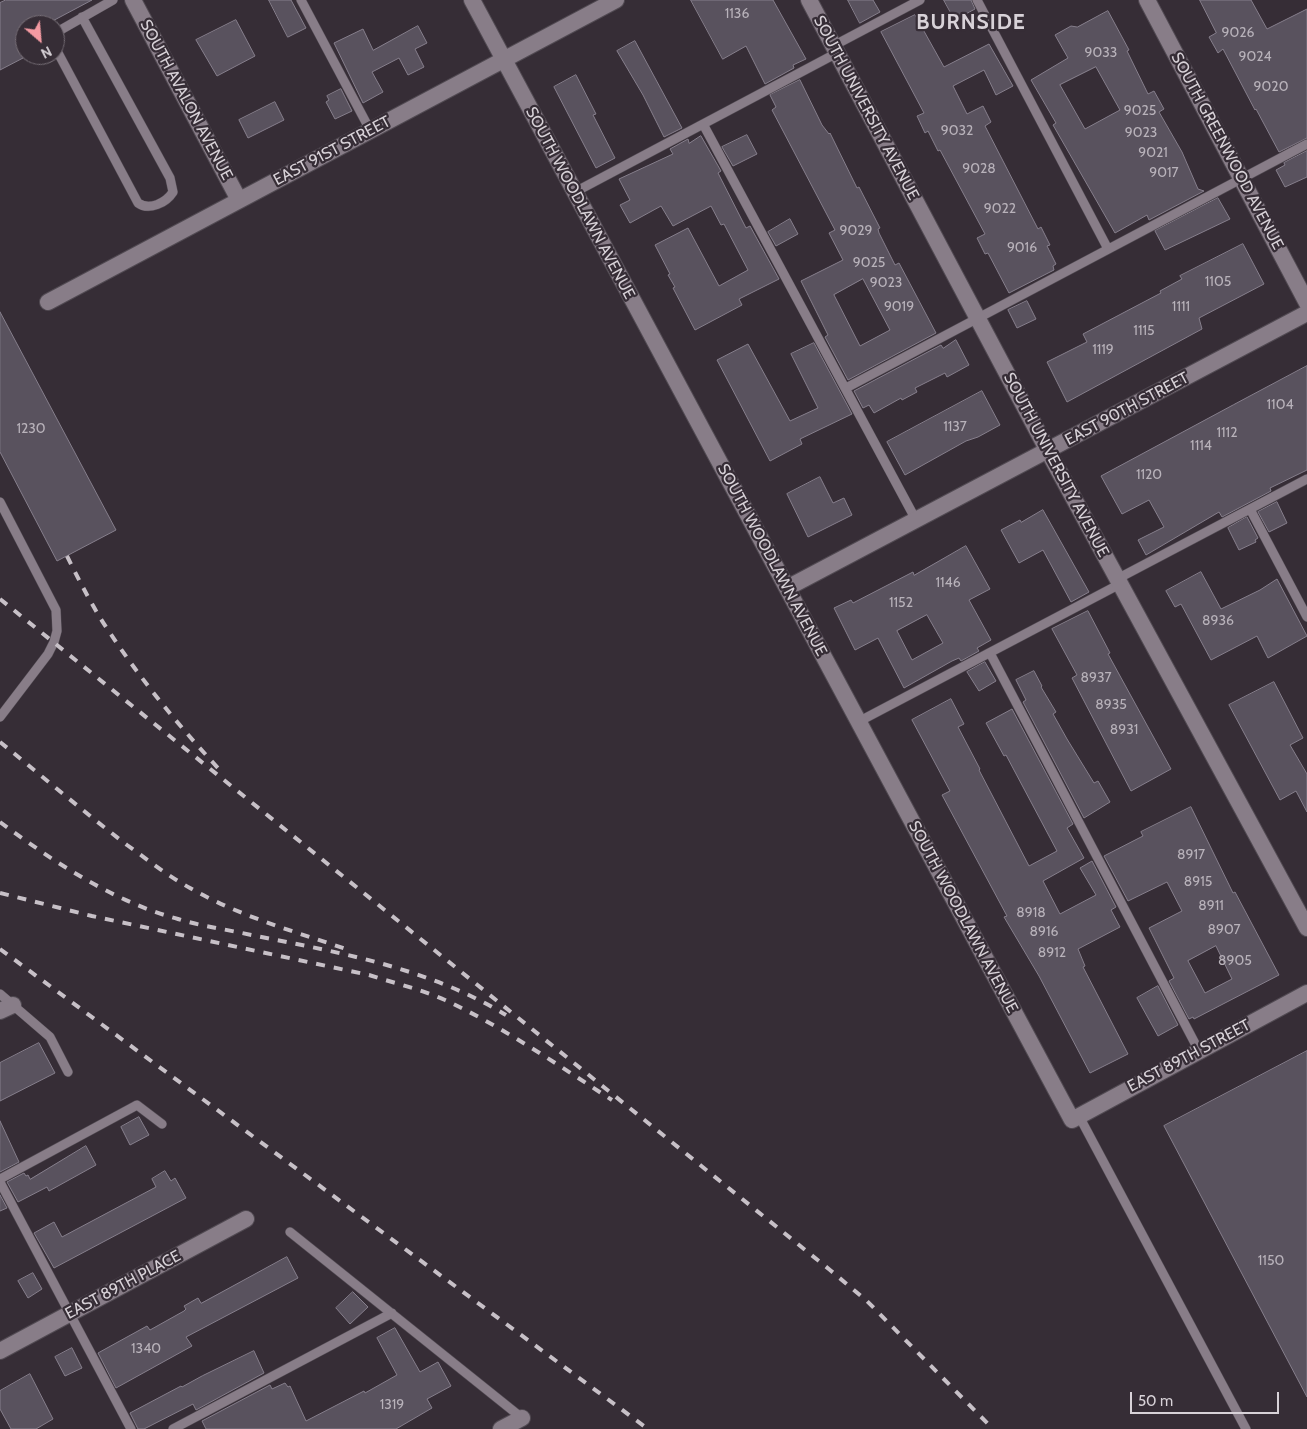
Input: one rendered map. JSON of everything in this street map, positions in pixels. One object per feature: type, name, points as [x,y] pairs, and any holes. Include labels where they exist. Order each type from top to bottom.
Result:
[{"type":"street","name":"SOUTH AVALON AVENUE","points":[[133,0],[239,200]]},
{"type":"street","name":"SOUTH WOODLAWN AVENUE","points":[[472,0],[858,722],[1076,1118]]},
{"type":"street","name":"EAST 91ST STREET","points":[[48,302],[616,0]]},
{"type":"street","name":"SOUTH UNIVERSITY AVENUE","points":[[809,0],[1048,451],[1307,928]]},
{"type":"street","name":"SOUTH GREENWOOD AVENUE","points":[[1147,0],[1307,303]]},
{"type":"street","name":"EAST 90TH STREET","points":[[787,588],[1307,313]]},
{"type":"street","name":"EAST 89TH STREET","points":[[1076,1118],[1307,993]]},
{"type":"street","name":"EAST 89TH PLACE","points":[[0,1351],[246,1219]]},
{"type":"street","points":[[501,1429],[522,1418]]},
{"type":"lane","points":[[82,17],[170,178],[173,192],[170,197],[150,207],[138,203],[56,49],[56,32],[82,17],[113,0]]},
{"type":"lane","points":[[301,0],[370,130]]},
{"type":"lane","points":[[575,192],[704,124],[920,0]]},
{"type":"lane","points":[[977,0],[1108,249]]},
{"type":"lane","points":[[704,124],[916,520]]},
{"type":"lane","points":[[846,388],[1307,144]]},
{"type":"lane","points":[[858,722],[990,653],[1307,479]]},
{"type":"lane","points":[[0,502],[56,610],[57,631],[48,654],[0,717]]},
{"type":"lane","points":[[1250,509],[1307,617]]},
{"type":"lane","points":[[990,653],[1199,1051]]},
{"type":"lane","points":[[0,994],[7,1008],[50,1037],[68,1072]]},
{"type":"lane","points":[[131,1429],[0,1181],[137,1105],[162,1124]]},
{"type":"lane","points":[[1076,1118],[1246,1429]]},
{"type":"lane","points":[[290,1232],[522,1418]]},
{"type":"lane","points":[[173,1429],[392,1313]]},
{"type":"building","points":[[6,0],[92,0],[64,15],[15,15],[15,62],[0,70],[0,3]]},
{"type":"building","points":[[269,0],[291,0],[306,28],[288,37]]},
{"type":"building","points":[[691,0],[773,0],[806,59],[793,65],[794,68],[765,84],[746,46],[723,59]]},
{"type":"building","points":[[848,0],[873,0],[880,12],[860,23]]},
{"type":"building","points":[[944,0],[971,0],[975,9],[955,20]]},
{"type":"building","points":[[1200,0],[1251,0],[1267,29],[1307,9],[1307,138],[1279,152],[1223,49],[1218,53],[1209,37],[1216,33]]},
{"type":"building","points":[[1108,11],[1129,50],[1127,51],[1148,94],[1154,91],[1164,109],[1159,112],[1182,152],[1198,189],[1204,191],[1149,220],[1147,215],[1115,233],[1053,125],[1056,123],[1031,80],[1068,58],[1055,35],[1071,26],[1077,27]],"holes":[[[1096,67],[1120,110],[1085,129],[1060,85]]]},
{"type":"building","points":[[915,15],[944,67],[989,44],[1013,86],[996,95],[984,70],[953,86],[967,114],[983,106],[991,122],[985,126],[1038,229],[1041,227],[1050,245],[1047,246],[1056,264],[1053,266],[1054,270],[1009,293],[988,253],[985,254],[977,238],[985,234],[940,150],[938,151],[928,131],[925,133],[917,116],[924,113],[881,32]]},
{"type":"building","points":[[236,20],[255,56],[217,76],[196,40]]},
{"type":"building","points":[[418,26],[427,43],[415,49],[424,67],[408,75],[399,58],[372,72],[383,92],[363,103],[334,43],[363,29],[373,50]]},
{"type":"building","points":[[635,41],[682,128],[664,137],[643,95],[617,51]]},
{"type":"building","points":[[576,75],[596,114],[593,115],[615,158],[596,168],[554,87]]},
{"type":"building","points":[[800,80],[822,125],[830,133],[857,188],[859,187],[880,228],[878,229],[879,233],[895,265],[899,263],[936,333],[848,380],[825,337],[828,335],[801,281],[843,260],[829,233],[835,230],[772,110],[776,107],[770,95]],"holes":[[[863,279],[890,330],[860,346],[834,295]]]},
{"type":"building","points":[[341,89],[352,111],[335,119],[326,102],[329,100],[327,96]]},
{"type":"building","points":[[275,102],[284,120],[248,138],[239,120]]},
{"type":"building","points":[[747,135],[757,154],[733,166],[722,147]]},
{"type":"building","points":[[701,136],[721,171],[718,173],[746,228],[750,226],[779,279],[739,299],[742,305],[695,330],[673,288],[675,287],[668,275],[670,274],[655,245],[688,228],[719,286],[748,270],[724,224],[721,225],[711,206],[673,226],[661,206],[630,223],[620,205],[630,200],[619,179],[673,154],[670,149],[688,139],[689,143]]},
{"type":"building","points":[[1307,151],[1307,177],[1285,187],[1276,170],[1285,165],[1284,163]]},
{"type":"building","points":[[1218,198],[1230,219],[1165,250],[1155,231]]},
{"type":"building","points":[[790,219],[798,234],[776,246],[768,232]]},
{"type":"building","points":[[1243,244],[1264,284],[1199,318],[1202,329],[1067,402],[1047,362],[1087,342],[1083,334],[1161,293],[1160,291],[1182,279],[1180,276]]},
{"type":"building","points":[[1027,301],[1036,319],[1017,328],[1008,310]]},
{"type":"building","points":[[0,312],[116,530],[57,561],[0,452]]},
{"type":"building","points":[[956,340],[969,365],[947,377],[945,373],[915,388],[917,392],[902,400],[901,398],[874,413],[869,405],[863,408],[854,391],[941,345],[943,348]]},
{"type":"building","points":[[814,343],[852,414],[800,439],[802,444],[770,461],[717,360],[748,344],[790,421],[818,408],[791,354]]},
{"type":"building","points":[[1307,366],[1307,470],[1270,488],[1271,491],[1222,517],[1219,512],[1146,555],[1138,540],[1164,527],[1149,500],[1122,514],[1101,476]]},
{"type":"building","points":[[982,391],[1000,425],[966,441],[905,475],[887,442]]},
{"type":"building","points":[[820,477],[833,503],[844,498],[852,515],[808,537],[787,494]]},
{"type":"building","points":[[1277,502],[1287,523],[1269,532],[1258,512]]},
{"type":"building","points":[[1043,510],[1089,592],[1071,602],[1043,550],[1019,563],[1001,530]]},
{"type":"building","points":[[1247,517],[1258,538],[1255,540],[1256,542],[1239,550],[1228,528]]},
{"type":"building","points":[[966,546],[990,589],[969,600],[991,640],[977,648],[979,651],[961,661],[959,658],[952,661],[904,688],[878,638],[855,650],[834,608],[851,600],[853,603],[913,572],[914,575]],"holes":[[[927,615],[943,643],[912,660],[897,631]]]},
{"type":"building","points":[[1201,572],[1221,609],[1260,590],[1277,579],[1307,636],[1268,658],[1257,636],[1211,660],[1181,604],[1175,607],[1166,591]]},
{"type":"building","points":[[1088,611],[1110,653],[1108,654],[1171,769],[1131,791],[1072,678],[1077,675],[1052,629]]},
{"type":"building","points":[[985,662],[996,681],[979,691],[967,672]]},
{"type":"building","points":[[1034,671],[1056,712],[1053,714],[1067,739],[1094,783],[1098,781],[1110,802],[1084,818],[1023,702],[1026,700],[1016,680]]},
{"type":"building","points":[[1274,682],[1303,738],[1290,745],[1307,774],[1307,812],[1296,791],[1280,800],[1229,705]]},
{"type":"building","points":[[951,699],[964,724],[958,727],[1029,866],[1057,851],[1006,755],[1004,756],[986,723],[1012,709],[1073,824],[1067,828],[1084,858],[1043,881],[1060,914],[1096,895],[1080,868],[1092,861],[1116,907],[1111,910],[1120,927],[1078,949],[1085,966],[1083,967],[1128,1054],[1090,1073],[1039,976],[1004,917],[1007,916],[942,795],[950,791],[912,720]]},
{"type":"building","points":[[1191,807],[1233,893],[1235,892],[1279,975],[1194,1019],[1193,1017],[1189,1019],[1169,981],[1174,978],[1149,928],[1182,911],[1167,882],[1128,901],[1104,856],[1143,836],[1141,832]],"holes":[[[1216,946],[1232,979],[1205,993],[1188,961]]]},
{"type":"building","points":[[1158,986],[1178,1025],[1158,1036],[1137,998]]},
{"type":"building","points":[[39,1043],[55,1073],[0,1101],[0,1063]]},
{"type":"building","points":[[1307,1051],[1307,1397],[1164,1126]]},
{"type":"building","points":[[139,1117],[149,1135],[130,1145],[121,1127]]},
{"type":"building","points":[[0,1121],[19,1162],[0,1172]]},
{"type":"building","points":[[86,1146],[96,1165],[49,1191],[47,1187],[18,1202],[7,1182],[24,1173],[30,1179]]},
{"type":"building","points":[[165,1171],[171,1181],[175,1178],[186,1198],[54,1268],[34,1233],[54,1222],[62,1237],[156,1187],[152,1179]]},
{"type":"building","points":[[0,1195],[7,1208],[0,1211]]},
{"type":"building","points":[[287,1257],[298,1278],[186,1337],[192,1346],[116,1388],[98,1353],[147,1326],[150,1330],[184,1311],[186,1309],[184,1306],[198,1298],[201,1303]]},
{"type":"building","points":[[33,1273],[42,1289],[28,1298],[18,1281]]},
{"type":"building","points":[[353,1292],[368,1307],[350,1324],[336,1308]]},
{"type":"building","points":[[395,1328],[420,1372],[438,1362],[451,1386],[427,1399],[432,1408],[396,1429],[206,1429],[202,1421],[270,1385],[272,1389],[285,1383],[288,1387],[290,1386],[306,1421],[364,1391],[365,1393],[397,1375],[377,1338]]},
{"type":"building","points":[[72,1348],[82,1368],[65,1376],[55,1357]]},
{"type":"building","points":[[254,1351],[264,1373],[196,1410],[193,1404],[144,1429],[138,1429],[130,1413]]},
{"type":"building","points":[[30,1374],[53,1419],[36,1429],[11,1429],[0,1409],[0,1391]]},
{"type":"railway","points":[[67,556],[92,605],[122,651],[161,703],[218,768]]},
{"type":"railway","points":[[0,599],[830,1270],[867,1301],[993,1429]]},
{"type":"railway","points":[[0,742],[127,845],[182,883],[209,898],[247,915],[346,949]]},
{"type":"railway","points":[[0,822],[84,879],[130,902],[192,923],[341,953],[409,972],[475,998],[506,1015]]},
{"type":"railway","points":[[0,893],[92,916],[369,975],[426,993],[445,1000],[509,1034],[612,1100]]},
{"type":"railway","points":[[0,949],[648,1429]]},
{"type":"district","name":"BURNSIDE","points":[[971,23]]}]
